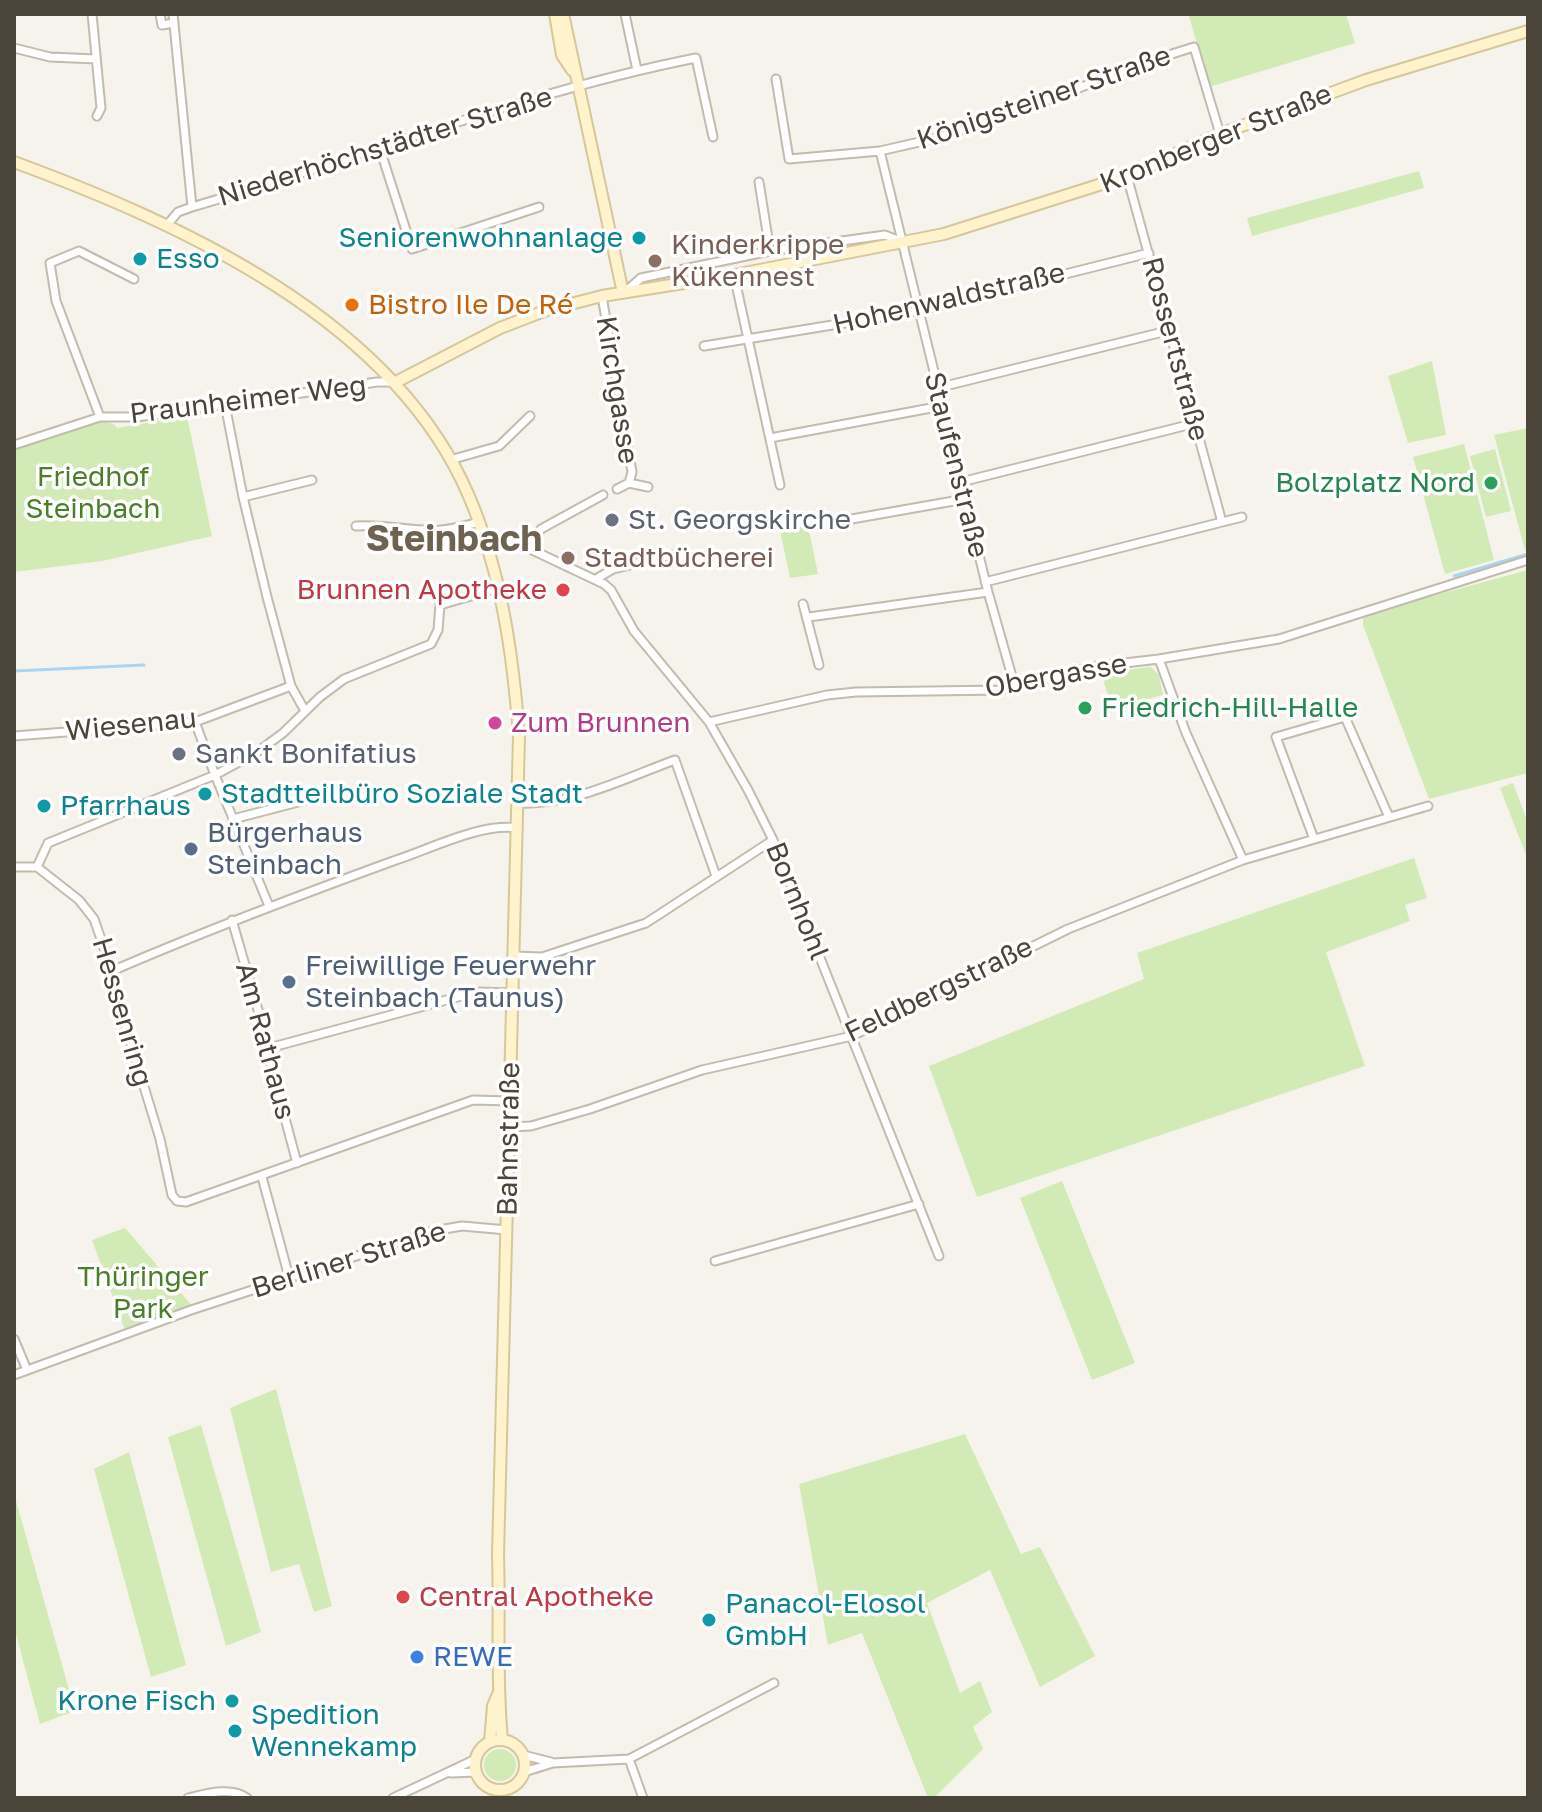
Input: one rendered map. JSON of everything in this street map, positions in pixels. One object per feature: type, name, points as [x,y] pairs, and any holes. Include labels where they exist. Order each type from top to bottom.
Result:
[{"type":"main road","points":[[555,14],[562,55],[576,81]]},
{"type":"main road","points":[[396,382],[500,328],[547,310],[623,293],[563,14]]},
{"type":"main road","name":"Kronberger Straße","points":[[623,293],[944,234],[1127,176],[1220,134],[1366,80],[1528,31]]},
{"type":"main road","name":"Bahnstraße","points":[[14,162],[122,203],[167,225],[304,307],[396,382],[425,419],[450,460],[467,490],[482,527],[498,588],[517,707],[518,828],[498,1555],[498,1692],[502,1740]]},
{"type":"main road","name":"Bahnstraße","points":[[490,1742],[493,1706],[498,1692]]},
{"type":"main road","points":[[502,1740],[512,1742],[523,1755],[524,1772],[506,1793],[491,1793],[480,1779],[476,1759],[490,1742],[502,1740]]},
{"type":"street","points":[[92,14],[101,108],[97,116]]},
{"type":"street","points":[[160,14],[162,25],[174,23]]},
{"type":"street","name":"Niederhöchstädter Straße","points":[[173,14],[192,207]]},
{"type":"street","points":[[625,14],[637,70]]},
{"type":"street","name":"Königsteiner Straße","points":[[776,79],[789,159],[880,151],[941,137],[1194,47],[1220,134]]},
{"type":"street","points":[[14,48],[50,57],[96,59]]},
{"type":"street","name":"Niederhöchstädter Straße","points":[[167,225],[178,212],[192,207],[380,149],[576,81],[696,58],[713,137]]},
{"type":"street","points":[[380,149],[412,249],[539,207]]},
{"type":"street","points":[[880,151],[902,242]]},
{"type":"street","name":"Rossertstraße","points":[[1127,176],[1222,522]]},
{"type":"street","points":[[759,182],[770,251]]},
{"type":"street","name":"Kronberger Straße","points":[[623,293],[641,278],[770,251],[885,235],[902,242]]},
{"type":"street","name":"Staufenstraße","points":[[902,242],[985,582],[1015,687]]},
{"type":"street","points":[[37,261],[50,263],[79,251],[134,279]]},
{"type":"street","name":"Hohenwaldstraße","points":[[704,346],[918,311],[1149,253]]},
{"type":"street","name":"Praunheimer Weg","points":[[50,263],[56,301],[100,417]]},
{"type":"street","points":[[734,275],[780,485]]},
{"type":"street","name":"Kirchgasse","points":[[602,296],[632,472],[629,483]]},
{"type":"street","points":[[937,388],[1171,330]]},
{"type":"street","name":"Praunheimer Weg","points":[[14,445],[100,417],[137,417],[377,382],[396,382]]},
{"type":"street","points":[[225,404],[243,497],[291,686],[305,711]]},
{"type":"street","points":[[770,438],[942,406]]},
{"type":"street","points":[[450,460],[499,446],[530,416]]},
{"type":"street","points":[[961,482],[1196,423]]},
{"type":"street","points":[[243,497],[312,480]]},
{"type":"street","name":"Kirchgasse","points":[[617,489],[629,483],[648,487]]},
{"type":"street","name":"Kirchgasse","points":[[528,548],[541,529],[603,495]]},
{"type":"street","points":[[846,520],[965,499]]},
{"type":"street","points":[[985,582],[1242,517]]},
{"type":"street","points":[[356,526],[377,524],[442,530],[482,527]]},
{"type":"street","name":"Bornhohl","points":[[482,527],[596,579],[611,590],[634,631],[709,722],[773,840],[939,1256]]},
{"type":"street","points":[[596,579],[613,569],[671,555]]},
{"type":"street","name":"Obergasse","points":[[709,722],[827,695],[988,691],[1090,667],[1279,639],[1528,560]]},
{"type":"street","points":[[14,867],[37,867],[48,843],[215,775],[256,753],[344,679],[431,644],[438,630],[440,605],[498,588]]},
{"type":"street","points":[[809,617],[988,592]]},
{"type":"street","points":[[803,604],[809,617],[819,665]]},
{"type":"street","points":[[1159,659],[1186,733],[1243,860]]},
{"type":"street","name":"Wiesenau","points":[[14,736],[195,722],[291,686]]},
{"type":"street","points":[[1314,839],[1276,737],[1345,717],[1389,817]]},
{"type":"street","points":[[195,722],[269,906]]},
{"type":"street","points":[[518,803],[536,804],[565,799],[675,760],[716,876]]},
{"type":"street","points":[[233,819],[306,800]]},
{"type":"street","name":"Feldbergstraße","points":[[509,1127],[531,1126],[590,1109],[702,1070],[852,1036],[1059,933],[1243,860],[1428,806]]},
{"type":"street","points":[[112,971],[232,920],[491,827],[518,828]]},
{"type":"street","points":[[514,956],[542,957],[635,928],[773,840]]},
{"type":"street","name":"Hessenring","points":[[37,867],[86,908],[100,933],[160,1139],[172,1195],[177,1201],[186,1202],[262,1177]]},
{"type":"street","name":"Am Rathaus","points":[[232,920],[269,1048],[268,1055],[297,1163]]},
{"type":"street","points":[[269,1048],[476,992],[512,993]]},
{"type":"street","points":[[289,1277],[262,1177],[473,1100],[510,1101]]},
{"type":"street","points":[[715,1261],[919,1204]]},
{"type":"street","name":"Berliner Straße","points":[[14,1375],[289,1277],[433,1231],[462,1226],[507,1230]]},
{"type":"street","points":[[14,1339],[27,1370]]},
{"type":"street","points":[[524,1772],[553,1763],[629,1759],[774,1683]]},
{"type":"street","points":[[523,1755],[553,1763]]},
{"type":"street","points":[[393,1798],[476,1759]]},
{"type":"street","points":[[629,1759],[643,1798]]},
{"type":"street","points":[[451,1773],[477,1772]]},
{"type":"street","points":[[188,1798],[224,1792],[243,1794],[247,1798]]},
{"type":"green space","points":[[1346,14],[1355,43],[1209,87],[1189,16]]},
{"type":"green space","points":[[1419,171],[1424,188],[1252,236],[1247,218]]},
{"type":"green space","points":[[1432,361],[1446,435],[1408,443],[1388,376]]},
{"type":"green space","name":"Friedhof Steinbach","points":[[187,416],[212,536],[102,561],[14,572],[14,447],[100,419],[117,428]]},
{"type":"green space","points":[[1528,428],[1528,549],[1525,550],[1494,435]]},
{"type":"green space","points":[[1464,444],[1494,560],[1445,574],[1413,457]]},
{"type":"green space","name":"Bolzplatz Nord","points":[[1495,449],[1511,511],[1486,517],[1470,456]]},
{"type":"green space","points":[[808,526],[818,574],[790,578],[780,530]]},
{"type":"green space","points":[[1528,570],[1528,773],[1429,799],[1363,625],[1363,615]]},
{"type":"green space","points":[[1151,667],[1159,675],[1163,695],[1112,708],[1103,673]]},
{"type":"green space","points":[[1513,783],[1528,823],[1528,860],[1500,788]]},
{"type":"green space","points":[[1414,858],[1427,898],[1405,905],[1410,921],[1326,952],[1365,1066],[977,1197],[929,1066],[1144,979],[1137,953]]},
{"type":"green space","points":[[1062,1181],[1135,1363],[1092,1380],[1020,1198]]},
{"type":"green space","name":"Thüringer Park","points":[[125,1228],[194,1308],[126,1333],[92,1240]]},
{"type":"green space","points":[[276,1389],[332,1606],[314,1612],[299,1564],[271,1572],[230,1408]]},
{"type":"green space","points":[[201,1425],[261,1632],[226,1646],[168,1437]]},
{"type":"green space","points":[[965,1434],[1021,1554],[1040,1547],[1095,1656],[1040,1687],[990,1570],[927,1603],[960,1693],[980,1681],[992,1712],[973,1727],[983,1749],[934,1798],[928,1798],[862,1633],[828,1645],[799,1484]]},
{"type":"green space","points":[[129,1452],[186,1665],[151,1677],[94,1469]]},
{"type":"green space","points":[[15,1497],[75,1711],[40,1724],[14,1627]]},
{"type":"green space","points":[[500,1749],[511,1754],[516,1765],[511,1776],[500,1781],[489,1776],[484,1765],[489,1754]]},
{"type":"waterway","points":[[1454,576],[1528,554]]},
{"type":"waterway","name":"Steinbach","points":[[14,671],[144,665]]},
{"type":"place","name":"Seniorenwohnanlage","points":[[639,238]]},
{"type":"place","name":"Esso","points":[[140,259]]},
{"type":"place","name":"Kinderkrippe Kükennest","points":[[655,261]]},
{"type":"place","name":"Bistro Ile De Ré","points":[[352,305]]},
{"type":"place","name":"Bolzplatz Nord","points":[[1491,483]]},
{"type":"place","name":"St. Georgskirche","points":[[612,520]]},
{"type":"place","name":"Stadtbücherei","points":[[568,558]]},
{"type":"place","name":"Brunnen Apotheke","points":[[563,590]]},
{"type":"place","name":"Friedrich-Hill-Halle","points":[[1085,708]]},
{"type":"place","name":"Zum Brunnen","points":[[495,723]]},
{"type":"place","name":"Sankt Bonifatius","points":[[179,754]]},
{"type":"place","name":"Stadtteilbüro Soziale Stadt","points":[[205,794]]},
{"type":"place","name":"Pfarrhaus","points":[[44,806]]},
{"type":"place","name":"Bürgerhaus Steinbach","points":[[191,849]]},
{"type":"place","name":"Freiwillige Feuerwehr Steinbach (Taunus)","points":[[289,982]]},
{"type":"place","name":"Central Apotheke","points":[[403,1597]]},
{"type":"place","name":"Panacol-Elosol GmbH","points":[[709,1620]]},
{"type":"place","name":"REWE","points":[[417,1657]]},
{"type":"place","name":"Krone Fisch","points":[[232,1701]]},
{"type":"place","name":"Spedition Wennekamp","points":[[235,1731]]},
{"type":"district","name":"Steinbach","points":[[454,540]]}]
